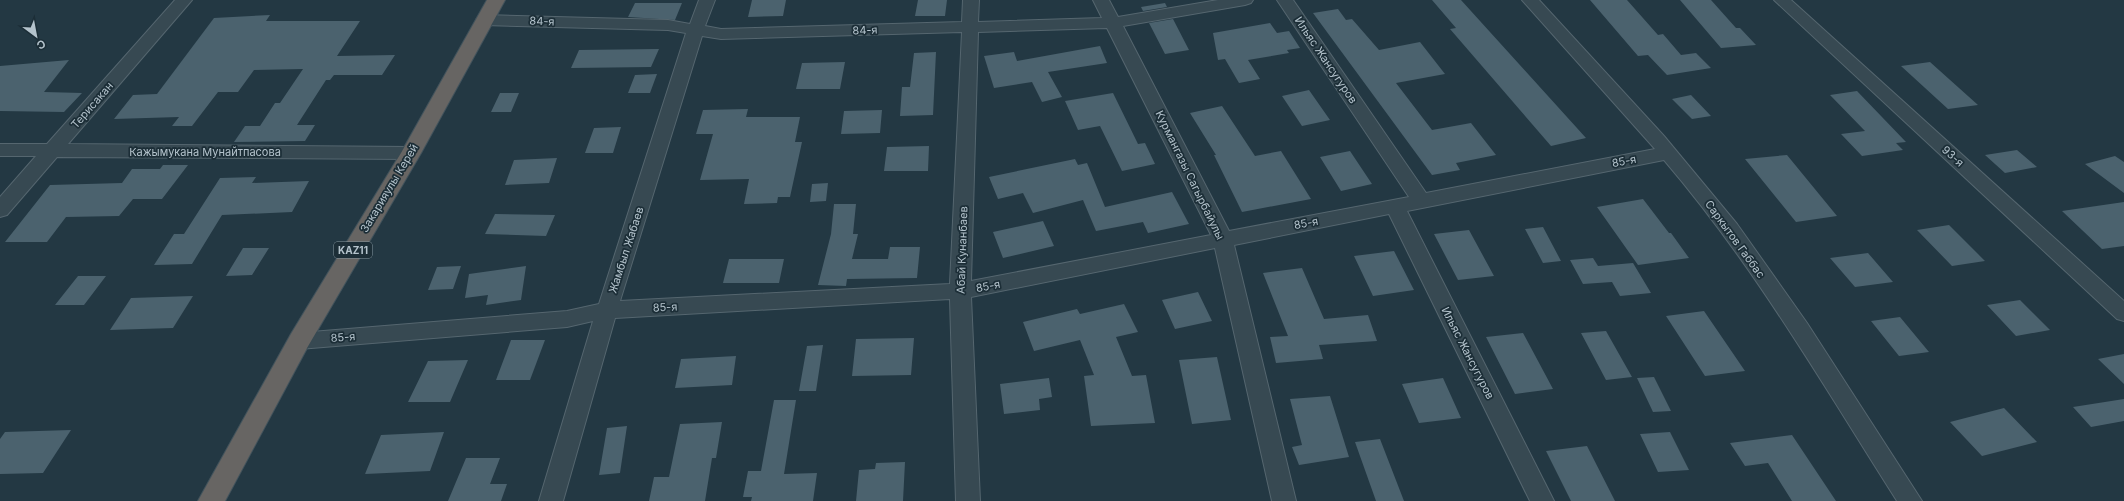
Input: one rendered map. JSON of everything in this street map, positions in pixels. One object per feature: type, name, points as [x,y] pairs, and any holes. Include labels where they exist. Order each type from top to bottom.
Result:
[{"type":"highway","name":"Закарияулы Керей","points":[[211,501],[299,341],[411,153],[496,0]]},
{"type":"street","name":"Терисакан","points":[[0,210],[184,0]]},
{"type":"street","name":"Жамбыл Жабаев","points":[[551,501],[607,310],[695,31],[708,0]]},
{"type":"street","name":"Абай Кунанбаев","points":[[968,501],[960,291],[971,0]]},
{"type":"street","name":"Курмангазы Сагырбайулы","points":[[1101,0],[1114,22],[1223,239],[1284,501]]},
{"type":"street","name":"84-я","points":[[484,20],[668,25],[695,31],[721,34],[1114,22],[1245,0]]},
{"type":"street","name":"Ильяс Жансугуров","points":[[1285,0],[1421,200]]},
{"type":"street","name":"Саркытов Габбас","points":[[1530,0],[1667,153],[1730,229],[1797,325],[1910,501]]},
{"type":"street","name":"93-я","points":[[1782,0],[2124,313]]},
{"type":"street","name":"Кажымукана Мунайтпасова","points":[[0,150],[411,153]]},
{"type":"street","name":"85-я","points":[[299,341],[567,319],[607,310],[960,291],[1394,205],[1667,153]]},
{"type":"street","name":"Ильяс Жансугуров","points":[[1394,205],[1542,501]]},
{"type":"building","points":[[752,0],[786,0],[783,16],[748,17]]},
{"type":"building","points":[[918,0],[947,0],[945,16],[915,16]]},
{"type":"building","points":[[1432,0],[1461,0],[1586,138],[1551,146],[1450,29],[1456,28]]},
{"type":"building","points":[[1590,0],[1627,0],[1658,35],[1663,34],[1681,55],[1696,53],[1711,68],[1667,75],[1648,55],[1638,56]]},
{"type":"building","points":[[1680,0],[1711,0],[1736,28],[1740,28],[1756,45],[1721,48]]},
{"type":"building","points":[[635,3],[682,3],[675,20],[628,17]]},
{"type":"building","points":[[1165,3],[1167,7],[1143,11],[1141,7]]},
{"type":"building","points":[[1338,9],[1346,20],[1352,19],[1379,50],[1420,42],[1445,74],[1396,83],[1432,130],[1471,123],[1496,155],[1456,163],[1460,170],[1432,175],[1313,13]]},
{"type":"building","points":[[270,15],[266,21],[360,21],[337,56],[395,55],[382,75],[334,75],[330,80],[326,80],[297,125],[315,125],[305,141],[234,142],[245,126],[260,126],[275,103],[280,103],[303,69],[254,70],[238,92],[218,92],[192,126],[172,126],[179,117],[114,119],[133,95],[157,94],[214,18]]},
{"type":"building","points":[[1173,19],[1189,50],[1165,54],[1149,23]]},
{"type":"building","points":[[1270,23],[1277,33],[1289,31],[1300,48],[1287,50],[1289,53],[1248,60],[1260,79],[1239,83],[1225,59],[1218,60],[1213,33]]},
{"type":"building","points":[[1100,46],[1107,63],[1048,72],[1062,97],[1042,102],[1032,82],[994,88],[984,56],[1014,52],[1017,61]]},
{"type":"building","points":[[659,49],[651,67],[571,68],[579,50]]},
{"type":"building","points":[[936,52],[933,115],[900,116],[902,87],[910,87],[914,53]]},
{"type":"building","points":[[69,60],[44,92],[82,93],[64,112],[0,111],[0,66]]},
{"type":"building","points":[[845,62],[840,89],[796,89],[802,63]]},
{"type":"building","points":[[1930,62],[1978,105],[1948,109],[1901,66]]},
{"type":"building","points":[[657,74],[650,93],[628,93],[635,75]]},
{"type":"building","points":[[1309,90],[1330,120],[1302,126],[1282,96]]},
{"type":"building","points":[[1857,91],[1906,142],[1896,143],[1903,150],[1862,156],[1841,134],[1865,131],[1830,95]]},
{"type":"building","points":[[500,93],[519,93],[511,112],[491,112]]},
{"type":"building","points":[[1113,93],[1138,144],[1145,143],[1155,164],[1122,171],[1100,126],[1078,130],[1065,101]]},
{"type":"building","points":[[1691,95],[1711,116],[1692,119],[1672,99]]},
{"type":"building","points":[[1222,106],[1255,156],[1281,151],[1311,199],[1242,212],[1214,155],[1216,155],[1190,113]]},
{"type":"building","points":[[748,109],[746,117],[800,117],[795,142],[802,142],[790,197],[778,197],[777,203],[744,204],[749,179],[700,180],[713,134],[696,134],[703,110]]},
{"type":"building","points":[[882,110],[880,133],[841,134],[844,111]]},
{"type":"building","points":[[621,127],[613,153],[585,153],[594,128]]},
{"type":"building","points":[[929,146],[928,171],[884,171],[887,147]]},
{"type":"building","points":[[2017,150],[2037,167],[2005,173],[1985,155]]},
{"type":"building","points":[[1350,151],[1372,184],[1341,191],[1320,157]]},
{"type":"building","points":[[1787,155],[1837,216],[1796,222],[1745,159]]},
{"type":"building","points":[[2115,156],[2124,162],[2124,193],[2085,164]]},
{"type":"building","points":[[557,158],[549,183],[505,185],[514,160]]},
{"type":"building","points":[[1075,159],[1078,165],[1087,163],[1105,207],[1172,192],[1189,224],[1148,233],[1143,222],[1096,231],[1083,200],[1033,213],[1023,193],[998,199],[989,177]]},
{"type":"building","points":[[163,165],[188,165],[162,199],[133,199],[119,216],[66,217],[47,242],[5,242],[50,185],[122,183],[132,169],[160,169]]},
{"type":"building","points":[[256,177],[252,183],[309,181],[292,212],[222,215],[192,264],[154,265],[174,234],[184,234],[220,178]]},
{"type":"building","points":[[828,183],[826,201],[810,202],[812,184]]},
{"type":"building","points":[[1643,199],[1689,258],[1638,265],[1597,207]]},
{"type":"building","points":[[2124,202],[2124,246],[2102,249],[2062,211]]},
{"type":"building","points":[[834,204],[856,204],[853,234],[858,234],[852,259],[888,259],[890,247],[920,247],[917,278],[847,279],[846,286],[818,285],[831,234]]},
{"type":"building","points":[[495,214],[555,215],[546,236],[485,234]]},
{"type":"building","points":[[1043,221],[1054,246],[1003,258],[993,232]]},
{"type":"building","points":[[1949,225],[1985,261],[1952,266],[1917,230]]},
{"type":"building","points":[[1543,227],[1561,261],[1543,263],[1525,229]]},
{"type":"building","points":[[1469,230],[1494,276],[1458,280],[1434,234]]},
{"type":"building","points":[[243,248],[269,248],[252,275],[226,276]]},
{"type":"building","points":[[1394,251],[1414,290],[1373,296],[1354,256]]},
{"type":"building","points":[[1868,253],[1893,282],[1855,287],[1830,258]]},
{"type":"building","points":[[1593,258],[1598,266],[1633,263],[1651,293],[1620,296],[1612,282],[1583,284],[1570,260]]},
{"type":"building","points":[[729,259],[784,259],[779,283],[723,283]]},
{"type":"building","points":[[461,266],[453,289],[428,290],[437,267]]},
{"type":"building","points":[[526,266],[521,300],[486,305],[488,295],[465,298],[469,274]]},
{"type":"building","points":[[1302,268],[1324,319],[1368,315],[1377,341],[1319,345],[1323,359],[1276,363],[1270,337],[1288,336],[1263,273]]},
{"type":"building","points":[[78,276],[106,276],[84,305],[55,305]]},
{"type":"building","points":[[1198,292],[1212,321],[1175,329],[1162,300]]},
{"type":"building","points":[[193,296],[173,328],[110,330],[131,298]]},
{"type":"building","points":[[2020,300],[2050,330],[2016,336],[1987,305]]},
{"type":"building","points":[[1124,304],[1138,332],[1116,337],[1132,376],[1146,375],[1155,423],[1091,426],[1084,376],[1094,375],[1080,340],[1034,351],[1023,322],[1077,309],[1080,314]]},
{"type":"building","points":[[1704,311],[1745,371],[1705,376],[1666,316]]},
{"type":"building","points":[[1900,317],[1929,352],[1899,356],[1871,321]]},
{"type":"building","points":[[1606,331],[1632,377],[1606,380],[1581,333]]},
{"type":"building","points":[[1523,333],[1553,389],[1515,394],[1486,337]]},
{"type":"building","points":[[914,338],[911,375],[852,376],[856,339]]},
{"type":"building","points":[[511,340],[545,340],[530,380],[496,380]]},
{"type":"building","points":[[823,345],[816,391],[799,391],[807,346]]},
{"type":"building","points":[[2124,354],[2124,384],[2098,359]]},
{"type":"building","points":[[736,356],[732,385],[675,388],[681,359]]},
{"type":"building","points":[[1217,357],[1231,420],[1192,424],[1179,360]]},
{"type":"building","points":[[468,360],[450,402],[408,402],[428,361]]},
{"type":"building","points":[[1654,377],[1671,411],[1653,412],[1637,378]]},
{"type":"building","points":[[1049,378],[1052,397],[1039,399],[1040,410],[1004,414],[1000,384]]},
{"type":"building","points":[[1443,378],[1461,418],[1419,423],[1402,384]]},
{"type":"building","points":[[1330,396],[1349,457],[1299,465],[1292,447],[1302,445],[1290,399]]},
{"type":"building","points":[[2124,399],[2124,421],[2091,427],[2073,407]]},
{"type":"building","points":[[774,400],[796,400],[784,474],[817,473],[813,501],[751,501],[752,497],[743,497],[748,471],[761,471]]},
{"type":"building","points":[[2004,408],[2037,442],[1982,456],[1950,422]]},
{"type":"building","points":[[722,422],[716,458],[712,458],[705,501],[649,501],[654,477],[669,477],[680,424]]},
{"type":"building","points":[[627,426],[620,473],[599,475],[607,428]]},
{"type":"building","points":[[71,430],[43,473],[0,474],[0,439],[5,432]]},
{"type":"building","points":[[444,432],[430,471],[365,474],[381,435]]},
{"type":"building","points":[[1670,432],[1689,470],[1658,472],[1640,434]]},
{"type":"building","points":[[1792,435],[1836,501],[1792,501],[1768,463],[1745,466],[1730,443]]},
{"type":"building","points":[[1380,439],[1404,501],[1376,501],[1355,442]]},
{"type":"building","points":[[1587,446],[1615,501],[1571,501],[1546,451]]},
{"type":"building","points":[[466,458],[500,458],[490,484],[507,484],[501,501],[448,501]]},
{"type":"building","points":[[905,462],[903,501],[856,501],[859,470],[875,469],[876,463]]}]
